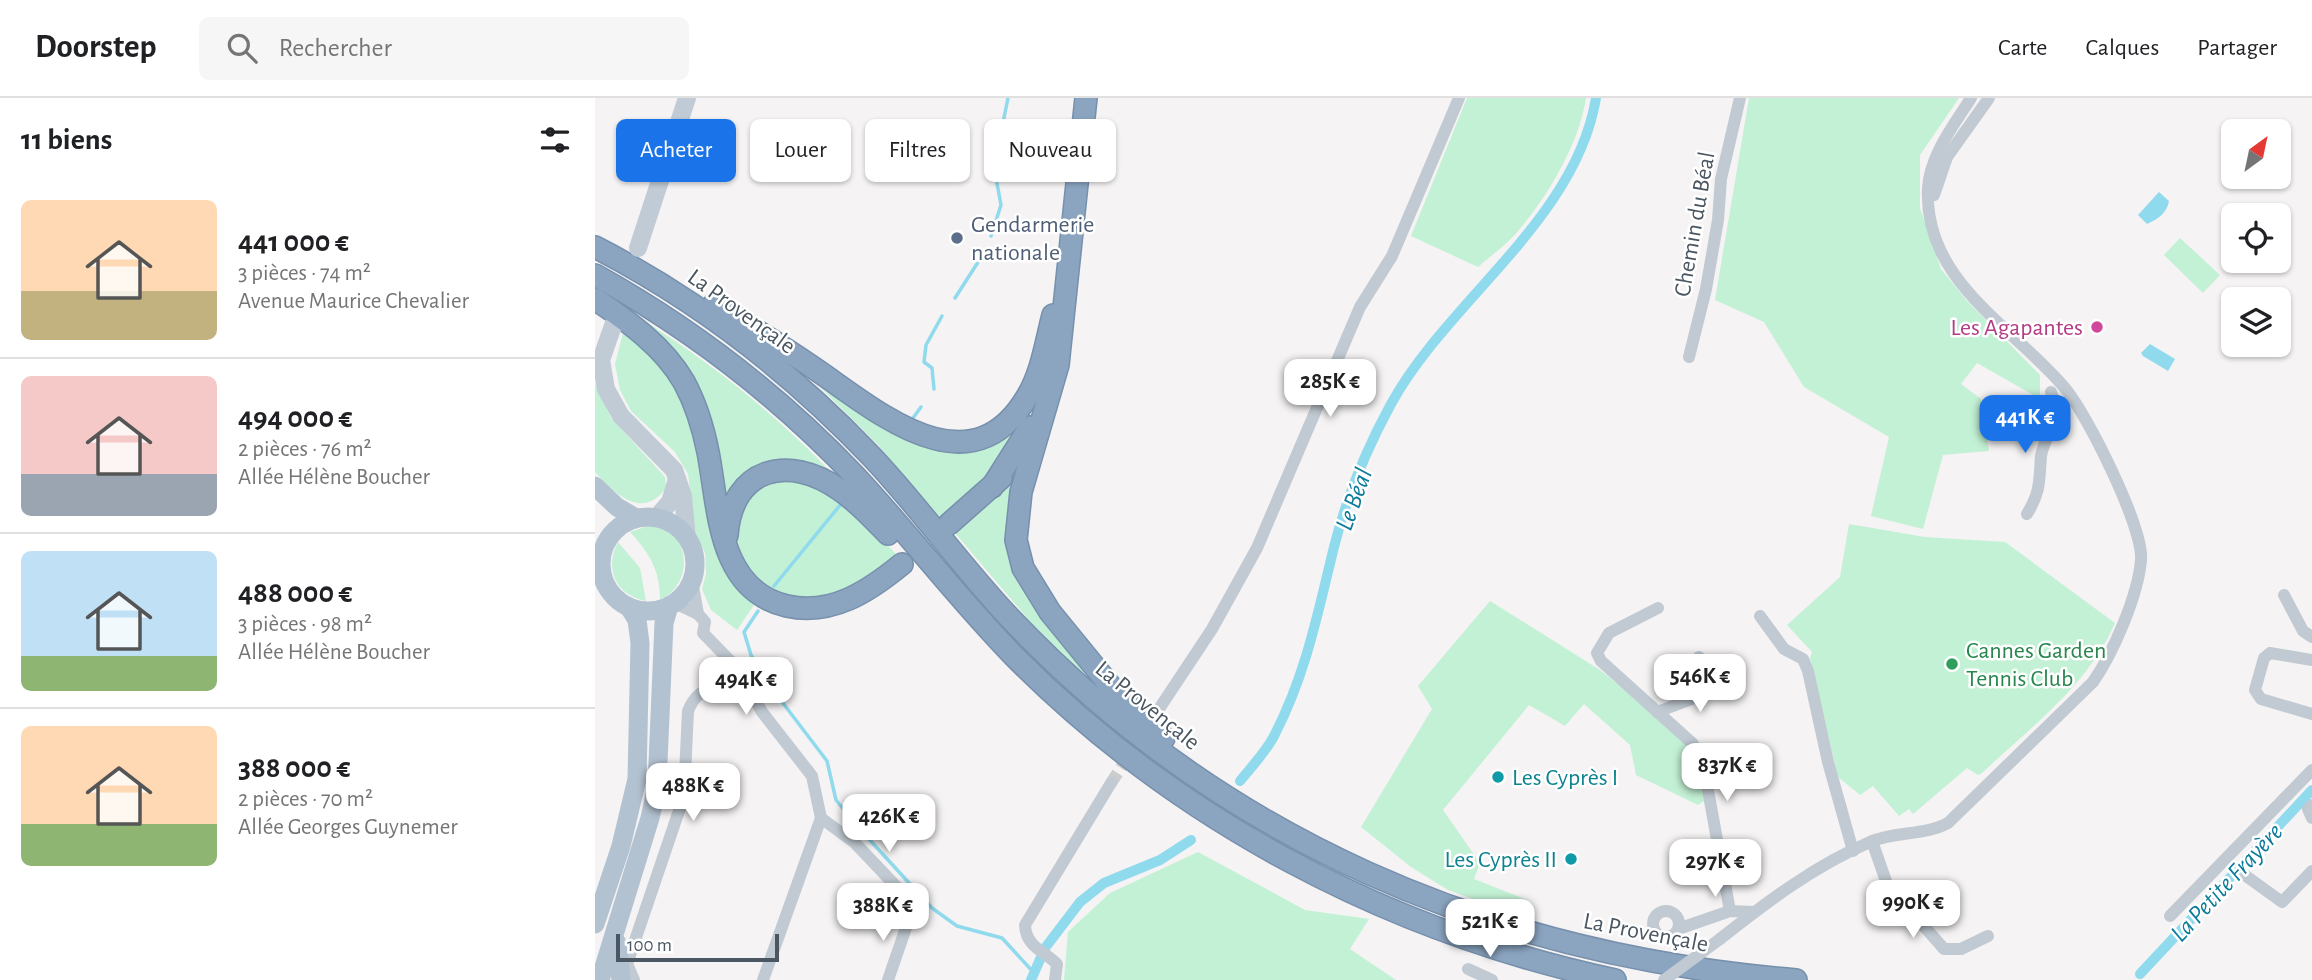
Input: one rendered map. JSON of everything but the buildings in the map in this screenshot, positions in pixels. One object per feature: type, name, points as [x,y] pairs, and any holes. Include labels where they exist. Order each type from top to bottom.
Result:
[{"type":"highway","points":[[992,487],[1021,446],[1035,417],[1048,372],[1076,98]]},
{"type":"highway","points":[[1086,98],[1059,365],[1021,492],[1016,524],[1019,554],[1031,584],[1072,641],[1112,688],[1161,735],[1259,818]]},
{"type":"highway","points":[[595,245],[682,284],[799,358],[880,414],[923,436],[954,443],[987,435],[1004,424],[1019,408],[1037,374],[1053,315]]},
{"type":"highway","name":"La Provençale","points":[[595,245],[719,323],[812,398],[873,458],[983,588],[1042,650],[1151,744],[1259,818],[1373,875],[1513,928],[1574,947],[1660,964],[1796,980]]},
{"type":"highway","name":"La Provençale","points":[[595,275],[702,341],[798,419],[857,479],[1017,659],[1088,726],[1145,771],[1205,812],[1293,863],[1432,926],[1527,958],[1615,980]]},
{"type":"highway","points":[[595,299],[653,344],[683,381],[699,414],[727,552],[738,573],[758,593],[783,605],[809,609],[825,608],[853,598],[902,564]]},
{"type":"highway","points":[[949,524],[1020,459],[1042,424]]},
{"type":"highway","points":[[727,552],[729,517],[739,492],[747,482],[773,470],[811,475],[839,489],[855,501],[952,601],[1017,659]]},
{"type":"main road","points":[[638,248],[687,98]]},
{"type":"main road","points":[[614,323],[598,363],[612,403],[636,433],[667,461],[677,479],[683,496],[687,537]]},
{"type":"main road","points":[[657,517],[670,502],[677,479]]},
{"type":"main road","points":[[595,486],[617,508],[636,518]]},
{"type":"main road","points":[[595,924],[634,798],[640,738],[640,635],[637,620],[629,607],[610,592],[604,582],[600,536],[636,518],[657,517],[673,523],[687,537],[694,551],[695,566],[692,580],[672,605],[664,623],[657,786],[650,818],[600,980]]},
{"type":"main road","points":[[629,607],[652,611],[672,605]]},
{"type":"main road","points":[[595,894],[616,860]]},
{"type":"main road","points":[[618,919],[616,955],[621,980]]},
{"type":"street","points":[[1155,715],[1212,629],[1257,548],[1360,307],[1392,256],[1459,98]]},
{"type":"street","name":"Chemin du Béal","points":[[1689,357],[1706,289],[1718,220],[1721,179],[1740,98]]},
{"type":"street","points":[[1664,980],[1803,876],[1872,841],[1929,831],[1948,822],[2093,682],[2110,658],[2141,559],[2137,532],[2081,408],[2063,385],[1968,292],[1936,244],[1928,188],[1932,169],[1941,147],[1971,98]]},
{"type":"street","points":[[1930,209],[1947,157],[1989,98]]},
{"type":"street","points":[[2027,514],[2037,498],[2042,477],[2041,453],[2059,414],[2051,392]]},
{"type":"street","points":[[692,580],[703,633],[739,670],[753,698],[812,776],[821,818],[762,980]]},
{"type":"street","points":[[2284,596],[2303,631],[2312,637]]},
{"type":"street","points":[[672,605],[702,618]]},
{"type":"street","points":[[1658,608],[1609,633],[1597,653],[1608,668],[1692,743],[1702,757],[1730,911]]},
{"type":"street","points":[[1761,616],[1784,649],[1803,659],[1808,671],[1828,762],[1853,850]]},
{"type":"street","points":[[2312,660],[2270,653],[2264,658],[2255,690],[2260,699],[2312,714]]},
{"type":"street","points":[[1699,657],[1718,689]]},
{"type":"street","points":[[1657,712],[1732,684]]},
{"type":"street","points":[[634,980],[627,964],[684,796],[688,711],[693,700],[713,686],[732,687],[753,698]]},
{"type":"street","points":[[2169,916],[2312,770]]},
{"type":"street","points":[[1055,980],[1059,969],[1053,960],[1038,951],[1025,936],[1028,916],[1111,783]]},
{"type":"street","points":[[2312,805],[2308,809],[2312,818]]},
{"type":"street","points":[[821,818],[855,843],[910,901],[910,916],[888,980]]},
{"type":"street","points":[[1872,841],[1887,884],[1944,949],[1961,949],[1987,936]]},
{"type":"street","points":[[2246,877],[2282,902],[2312,871]]},
{"type":"street","points":[[1678,929],[1677,917],[1665,906],[1649,921],[1658,934],[1665,937],[1673,935],[1678,929],[1730,911],[1753,912]]},
{"type":"street","points":[[1468,969],[1492,980]]},
{"type":"green space","points":[[1467,98],[1586,98],[1577,133],[1551,186],[1514,236],[1478,267],[1411,236]]},
{"type":"green space","points":[[1749,98],[1959,98],[1920,155],[1920,208],[1941,269],[1967,301],[2040,375],[2040,399],[1977,363],[1961,384],[1981,399],[1989,451],[1943,455],[1923,529],[1871,516],[1889,437],[1804,387],[1764,322],[1715,300]]},
{"type":"green space","points":[[2180,238],[2220,275],[2203,293],[2164,255]]},
{"type":"green space","points":[[611,300],[672,339],[728,380],[781,423],[833,474],[744,475],[734,485],[724,505],[710,432]]},
{"type":"green space","points":[[624,329],[647,347],[683,391],[701,451],[719,556],[734,583],[756,602],[737,630],[711,610],[702,589],[706,574],[705,553],[696,534],[688,474],[675,452],[631,411],[620,390],[615,364]]},
{"type":"green space","points":[[595,383],[611,418],[665,477],[666,488],[657,498],[638,503],[629,500],[619,495],[595,472]]},
{"type":"green space","points":[[826,383],[952,449],[1034,398],[1018,435],[997,465],[942,519],[878,445],[822,389]]},
{"type":"green space","points":[[1020,472],[1009,520],[1088,670],[1084,674],[1034,626],[955,533]]},
{"type":"green space","points":[[772,479],[810,483],[855,511],[897,555],[853,585],[822,597],[794,597],[770,587],[750,570],[742,559],[735,536],[737,520],[746,494]]},
{"type":"green space","name":"Cannes Garden Tennis Club","points":[[1849,524],[1925,537],[2005,542],[2115,623],[2090,666],[2038,722],[1982,773],[1978,775],[1967,768],[1913,814],[1909,809],[1899,816],[1873,786],[1860,795],[1838,777],[1810,658],[1812,652],[1787,625],[1840,577]]},
{"type":"green space","points":[[648,526],[662,528],[673,535],[684,557],[679,582],[672,592],[660,600],[653,563],[630,532]]},
{"type":"green space","points":[[618,542],[640,568],[646,601],[627,593],[615,579],[612,561]]},
{"type":"green space","points":[[1490,601],[1600,670],[1675,730],[1696,756],[1704,801],[1698,805],[1636,775],[1630,745],[1584,704],[1565,726],[1529,705],[1443,810],[1480,863],[1474,879],[1527,900],[1526,918],[1448,890],[1411,867],[1361,827],[1432,709],[1418,686]]},
{"type":"green space","points":[[1198,852],[1305,910],[1369,919],[1350,949],[1396,980],[1064,980],[1068,932],[1110,893]]},
{"type":"water","points":[[2159,192],[2169,201],[2168,205],[2161,215],[2147,224],[2138,215]]},
{"type":"water","points":[[2150,344],[2175,359],[2168,371],[2141,353]]},
{"type":"waterway","points":[[991,236],[1001,205],[994,167],[1008,98]]},
{"type":"waterway","name":"Le Béal","points":[[1240,781],[1272,740],[1295,689],[1345,511],[1382,421],[1415,366],[1507,258],[1564,183],[1584,142],[1596,98]]},
{"type":"waterway","points":[[955,298],[982,256]]},
{"type":"waterway","points":[[934,389],[932,368],[924,362],[926,345],[942,316]]},
{"type":"waterway","points":[[913,418],[921,407]]},
{"type":"waterway","points":[[774,586],[841,504]]},
{"type":"waterway","points":[[758,611],[744,632],[751,655],[773,690],[827,761],[836,800],[932,908],[957,926],[1002,938],[1035,974]]},
{"type":"waterway","name":"La Petite Frayère","points":[[2140,974],[2312,790]]},
{"type":"waterway","name":"Le Béal","points":[[1031,980],[1045,948],[1080,902],[1104,883],[1160,860],[1191,840]]},
{"type":"tunnel","points":[[1111,783],[1145,731]]},
{"type":"place","name":"Gendarmerie nationale","points":[[957,238]]},
{"type":"place","name":"Les Agapantes","points":[[2097,327]]},
{"type":"place","name":"Cannes Garden Tennis Club","points":[[1952,664]]},
{"type":"place","name":"Les Cyprès I","points":[[1498,777]]},
{"type":"place","name":"Les Cyprès II","points":[[1571,859]]}]
